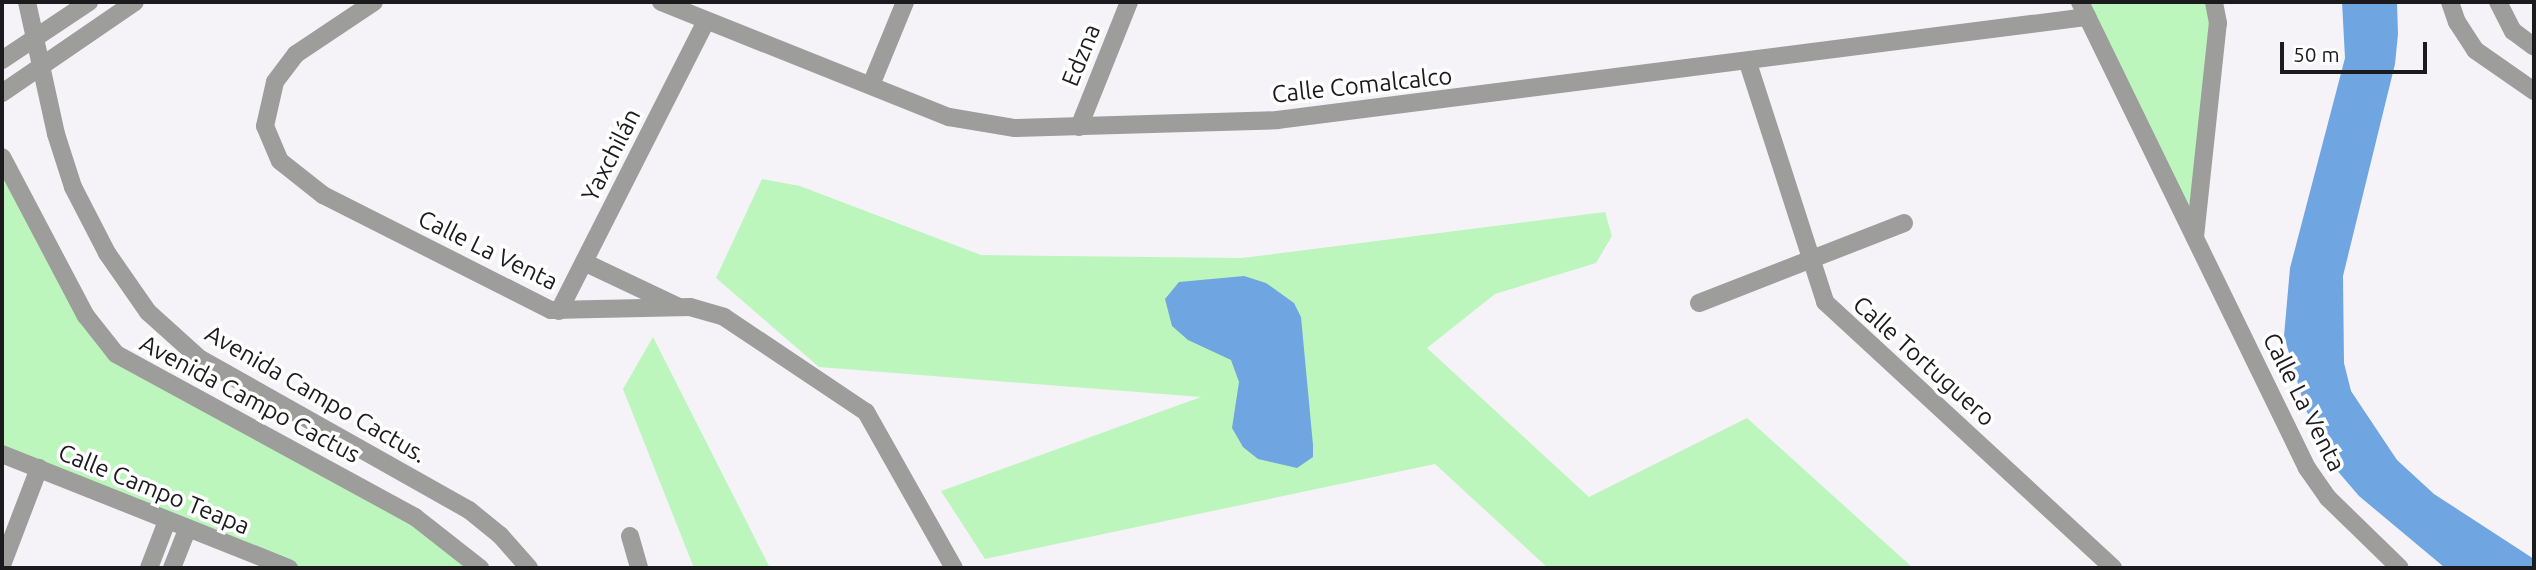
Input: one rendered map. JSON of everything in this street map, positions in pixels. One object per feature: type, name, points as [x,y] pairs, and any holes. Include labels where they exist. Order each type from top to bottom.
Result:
[{"type":"street","name":"Avenida Campo Cactus.","points":[[27,2],[33,39],[73,187],[107,253],[163,329],[199,358],[469,510],[500,535],[529,568]]},
{"type":"street","points":[[2,60],[89,2]]},
{"type":"street","points":[[2,93],[135,2]]},
{"type":"street","name":"Calle La Venta","points":[[374,2],[301,51],[282,71],[267,102],[265,126],[273,149],[287,168],[323,195],[558,311],[680,307],[700,308],[724,317],[866,412],[954,568]]},
{"type":"street","name":"Calle Comalcalco","points":[[661,2],[962,121],[1008,128],[1277,120],[1748,64],[2084,9]]},
{"type":"street","points":[[872,85],[905,2]]},
{"type":"street","name":"Edzna","points":[[1079,127],[1129,2]]},
{"type":"street","points":[[2194,237],[2218,23],[2214,2]]},
{"type":"street","points":[[2450,2],[2457,22],[2476,50],[2534,91]]},
{"type":"street","points":[[2498,2],[2513,31],[2534,47]]},
{"type":"street","name":"Calle La Venta","points":[[2084,9],[2307,468],[2328,498],[2400,568]]},
{"type":"street","name":"Yaxchilán","points":[[558,311],[706,21]]},
{"type":"street","name":"Calle Tortuguero","points":[[1748,64],[1825,302],[1842,321],[2113,568]]},
{"type":"street","name":"Avenida Campo Cactus","points":[[2,157],[86,316],[116,354],[415,517],[480,568]]},
{"type":"street","points":[[1699,303],[1904,223]]},
{"type":"street","points":[[584,262],[680,307]]},
{"type":"street","name":"Calle Campo Teapa","points":[[2,454],[187,530],[289,568]]},
{"type":"street","points":[[2,565],[38,468]]},
{"type":"street","points":[[149,568],[167,521]]},
{"type":"street","points":[[172,568],[187,530]]},
{"type":"street","points":[[631,536],[639,568]]},
{"type":"green space","points":[[2080,2],[2213,2],[2195,237]]},
{"type":"green space","points":[[2,151],[99,337],[384,499],[480,568],[289,568],[2,454]]},
{"type":"green space","points":[[762,179],[800,186],[981,255],[1242,258],[1605,212],[1612,236],[1596,263],[1495,294],[1427,348],[1589,497],[1747,418],[1913,568],[1548,568],[1435,464],[985,559],[941,491],[1201,397],[819,367],[716,278]]},
{"type":"green space","points":[[653,337],[770,568],[694,568],[623,389]]},
{"type":"water","points":[[2342,2],[2397,2],[2398,34],[2395,64],[2343,276],[2344,363],[2351,391],[2397,460],[2434,494],[2534,559],[2534,568],[2444,567],[2359,496],[2335,468],[2305,408],[2284,336],[2290,268],[2345,58]]},
{"type":"water","points":[[1244,276],[1266,283],[1294,303],[1301,317],[1313,457],[1297,468],[1258,459],[1243,447],[1232,428],[1239,382],[1231,360],[1188,340],[1172,326],[1165,299],[1179,282]]}]
